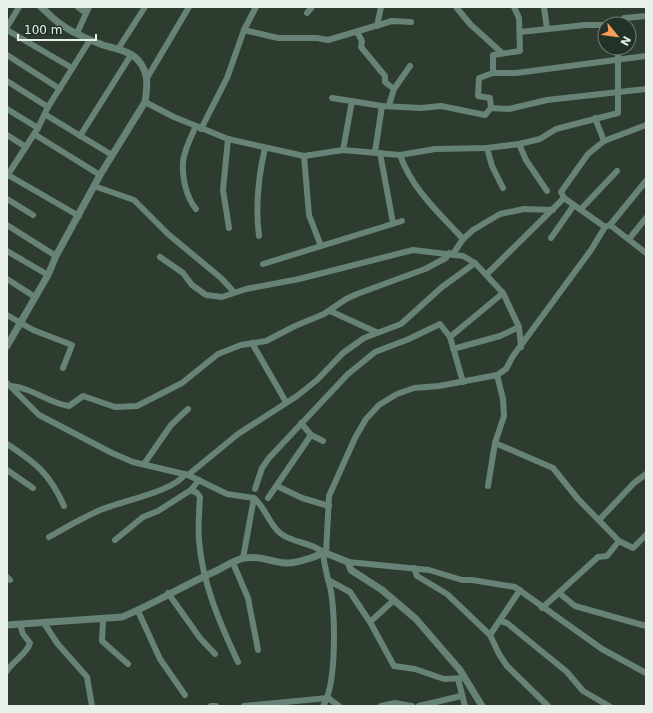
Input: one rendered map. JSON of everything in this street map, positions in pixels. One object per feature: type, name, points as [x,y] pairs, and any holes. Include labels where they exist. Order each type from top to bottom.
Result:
[{"type":"street","points":[[19,7],[7,28],[72,68]]},
{"type":"street","points":[[7,345],[48,275],[56,256],[100,175],[145,102],[147,78],[145,70],[140,62],[131,55],[90,40],[61,25],[41,7]]},
{"type":"street","points":[[77,33],[88,10],[78,7]]},
{"type":"street","points":[[118,49],[144,7]]},
{"type":"street","points":[[147,78],[189,7]]},
{"type":"street","points":[[196,209],[191,203],[186,190],[183,162],[188,144],[199,128],[233,65],[244,30],[256,7]]},
{"type":"street","points":[[307,13],[312,7]]},
{"type":"street","points":[[377,26],[382,7]]},
{"type":"street","points":[[456,7],[470,24],[502,53]]},
{"type":"street","points":[[493,73],[493,55],[520,52],[519,18],[514,7]]},
{"type":"street","points":[[544,7],[547,30]]},
{"type":"street","points":[[244,30],[278,38],[317,38],[328,40],[392,21],[411,22]]},
{"type":"street","points":[[520,32],[597,26]]},
{"type":"street","points":[[357,32],[362,41],[361,47],[378,70],[385,76],[385,82],[394,89]]},
{"type":"street","points":[[78,216],[7,176],[46,115],[48,107],[90,40]]},
{"type":"street","points":[[7,55],[60,89]]},
{"type":"street","points":[[80,136],[131,55]]},
{"type":"street","points":[[332,98],[421,108],[441,106],[485,115],[491,108],[490,98],[478,96],[479,78],[493,73],[516,73],[646,56]]},
{"type":"street","points":[[145,102],[199,128],[228,139],[304,156],[343,150],[400,155],[435,149],[487,148],[519,144],[540,139],[556,129],[618,113],[618,59]]},
{"type":"street","points":[[393,223],[377,153],[386,105],[394,89],[410,66]]},
{"type":"street","points":[[7,81],[48,107]]},
{"type":"street","points":[[491,108],[510,109],[547,100],[646,89]]},
{"type":"street","points":[[343,150],[352,101]]},
{"type":"street","points":[[7,109],[100,175]]},
{"type":"street","points":[[46,115],[112,155]]},
{"type":"street","points":[[595,118],[604,141]]},
{"type":"street","points":[[646,125],[604,141],[588,154],[561,192],[564,198],[629,239],[646,253]]},
{"type":"street","points":[[7,135],[26,147]]},
{"type":"street","points":[[228,139],[223,190],[229,228]]},
{"type":"street","points":[[519,144],[526,160],[547,191]]},
{"type":"street","points":[[259,236],[256,194],[265,148]]},
{"type":"street","points":[[487,148],[492,166],[503,188]]},
{"type":"street","points":[[400,155],[406,172],[419,192],[463,238]]},
{"type":"street","points":[[304,156],[309,215],[321,246]]},
{"type":"street","points":[[7,163],[14,167]]},
{"type":"street","points":[[581,209],[617,171]]},
{"type":"street","points":[[323,706],[328,698],[332,674],[334,634],[331,592],[324,567],[329,496],[348,451],[366,419],[378,405],[397,394],[414,388],[463,382],[497,375],[506,369],[513,356],[522,346],[607,226],[646,181]]},
{"type":"street","points":[[94,186],[134,200],[168,234],[221,278],[234,292]]},
{"type":"street","points":[[487,274],[564,198]]},
{"type":"street","points":[[7,199],[33,215]]},
{"type":"street","points":[[551,238],[574,205]]},
{"type":"street","points":[[9,385],[20,387],[59,404],[69,406],[83,396],[115,407],[137,406],[182,383],[218,354],[241,345],[266,341],[330,311],[357,294],[425,269],[446,258],[451,254],[463,238],[473,230],[500,214],[524,209],[553,210]]},
{"type":"street","points":[[629,239],[646,218]]},
{"type":"street","points":[[263,264],[402,221]]},
{"type":"street","points":[[7,225],[56,256]]},
{"type":"street","points":[[160,257],[183,273],[192,285],[206,295],[222,296],[234,292],[299,279],[413,250],[464,256],[475,263],[487,274],[503,293],[519,327],[522,346]]},
{"type":"street","points":[[7,251],[48,275]]},
{"type":"street","points":[[49,537],[99,511],[165,488],[181,480],[238,434],[318,380],[343,353],[364,338],[376,332],[401,324],[442,287],[475,263]]},
{"type":"street","points":[[7,279],[35,297]]},
{"type":"street","points":[[450,337],[503,293]]},
{"type":"street","points":[[330,311],[376,332]]},
{"type":"street","points":[[7,315],[21,323],[72,345],[64,368]]},
{"type":"street","points":[[255,490],[262,468],[301,423],[328,397],[348,374],[375,352],[409,340],[440,324],[450,337],[463,382]]},
{"type":"street","points":[[453,349],[500,336],[519,327]]},
{"type":"street","points":[[252,343],[286,402]]},
{"type":"street","points":[[488,486],[495,442],[504,416],[503,399],[497,375]]},
{"type":"street","points":[[9,385],[39,415],[133,462],[187,474],[227,494],[254,498],[280,534],[304,545],[318,548],[325,553],[348,562],[414,568],[442,573],[462,580],[495,583],[515,587],[542,608],[602,649],[646,673]]},
{"type":"street","points":[[144,464],[171,425],[188,409]]},
{"type":"street","points":[[301,423],[311,434],[323,441]]},
{"type":"street","points":[[268,498],[311,434]]},
{"type":"street","points":[[495,442],[553,468],[578,499],[600,519],[620,541],[633,548],[646,535]]},
{"type":"street","points":[[7,444],[33,461],[43,470],[59,493],[64,506]]},
{"type":"street","points":[[7,470],[33,488]]},
{"type":"street","points":[[600,519],[634,483],[646,474]]},
{"type":"street","points":[[115,540],[143,517],[158,511],[191,490],[199,480]]},
{"type":"street","points":[[277,486],[302,498],[329,506]]},
{"type":"street","points":[[191,490],[198,493],[200,497],[199,540],[205,576],[220,621],[238,662]]},
{"type":"street","points":[[243,558],[254,498]]},
{"type":"street","points":[[542,608],[598,557],[607,556],[620,541]]},
{"type":"street","points":[[7,625],[122,617],[138,611],[168,594],[243,558],[260,558],[283,564],[295,564],[325,553]]},
{"type":"street","points":[[348,562],[351,570],[382,590],[416,619],[460,670],[461,696],[464,706]]},
{"type":"street","points":[[232,563],[248,598],[258,650]]},
{"type":"street","points":[[414,568],[417,576],[447,594],[490,635],[499,654],[507,666],[548,706]]},
{"type":"street","points":[[328,580],[350,592],[370,622],[394,666],[415,669],[444,679],[461,678]]},
{"type":"street","points":[[490,635],[520,590]]},
{"type":"street","points":[[559,593],[575,606],[646,626]]},
{"type":"street","points":[[168,594],[200,638],[215,654]]},
{"type":"street","points":[[370,622],[394,600]]},
{"type":"street","points":[[138,611],[160,659],[185,695]]},
{"type":"street","points":[[103,619],[102,641],[128,664]]},
{"type":"street","points":[[500,621],[507,623],[567,672],[583,691],[609,706]]},
{"type":"street","points":[[44,623],[58,643],[87,677],[92,706]]},
{"type":"street","points":[[7,671],[29,647],[30,643],[23,634],[20,624]]},
{"type":"street","points":[[461,678],[482,706]]},
{"type":"street","points":[[419,706],[461,696]]},
{"type":"street","points":[[244,706],[271,705],[328,698],[339,706]]},
{"type":"street","points":[[381,706],[395,703],[412,706]]},
{"type":"street","points":[[211,706],[216,706]]}]
